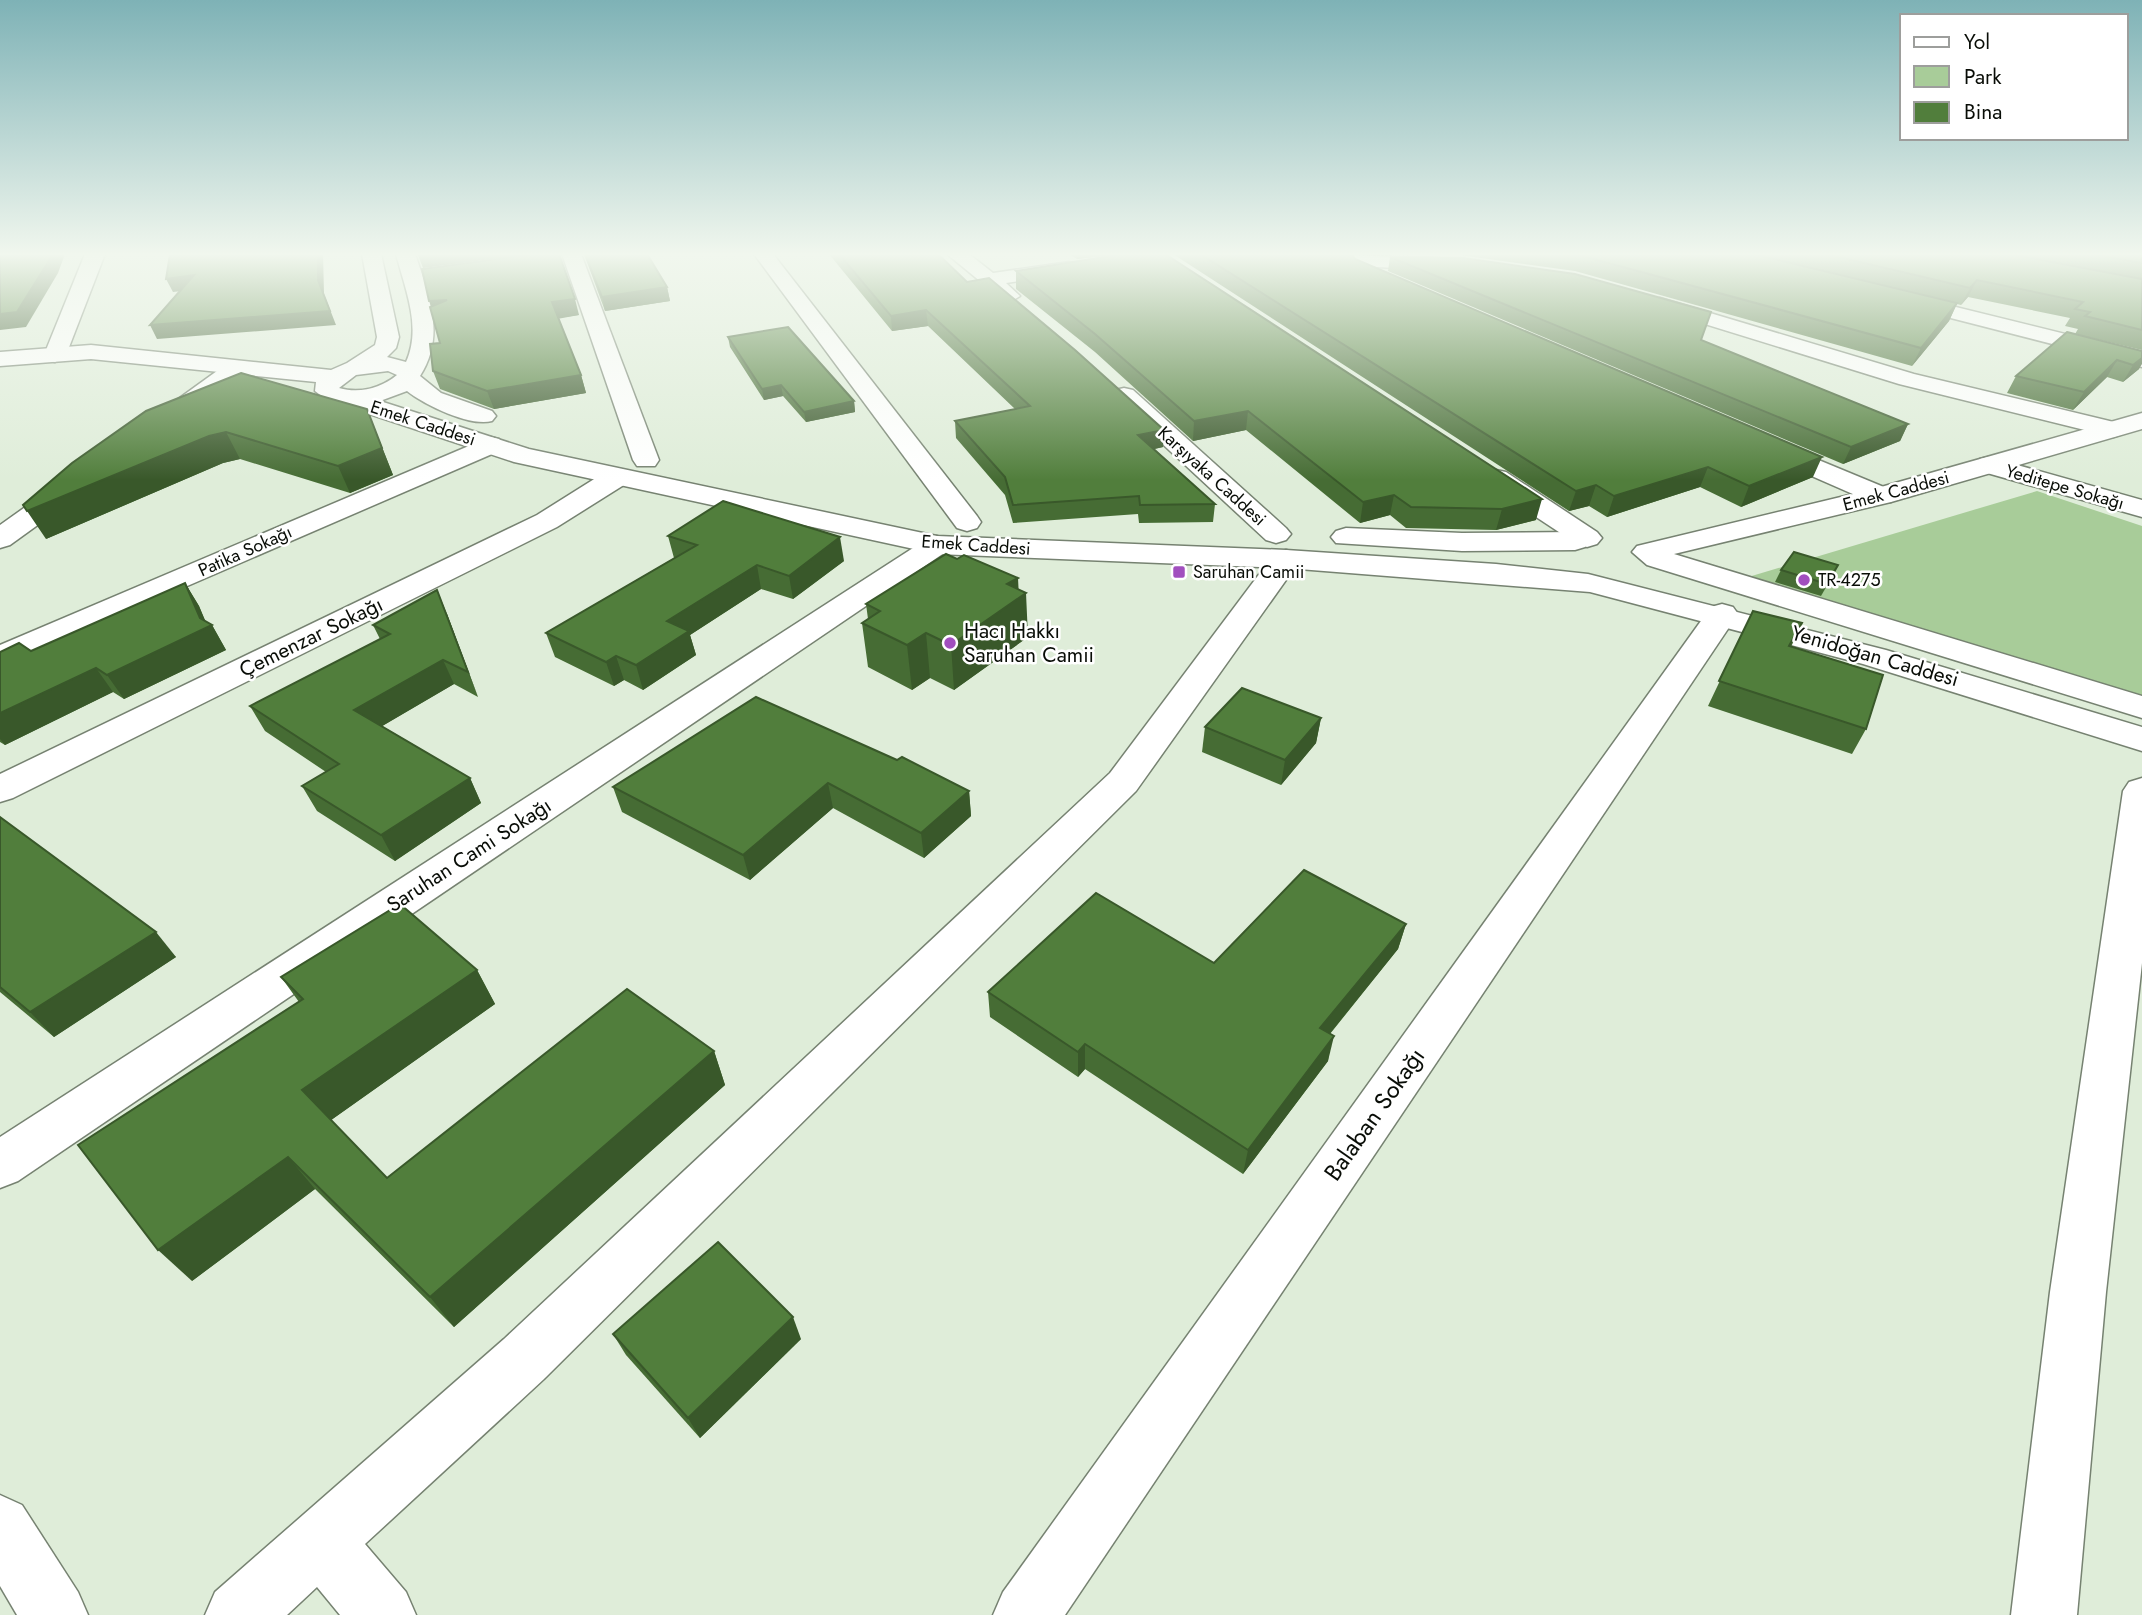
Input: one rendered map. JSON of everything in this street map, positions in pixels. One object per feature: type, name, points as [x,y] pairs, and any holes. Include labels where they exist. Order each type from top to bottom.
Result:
[{"type":"street","points":[[55,355],[65,329]]},
{"type":"street","points":[[342,381],[385,348],[388,337],[386,329]]},
{"type":"street","points":[[0,359],[91,352],[342,381],[380,393],[410,376],[421,360],[426,345],[425,329]]},
{"type":"street","points":[[602,329],[646,460]]},
{"type":"street","points":[[814,329],[952,534]]},
{"type":"street","points":[[1743,329],[1907,379],[2113,429]]},
{"type":"street","points":[[2020,329],[2142,360]]},
{"type":"street","points":[[146,433],[236,368]]},
{"type":"street","name":"Emek Caddesi","points":[[410,376],[416,389],[432,398],[539,436],[922,520],[952,534]]},
{"type":"street","name":"Karşıyaka Caddesi","points":[[1105,378],[1281,546]]},
{"type":"street","name":"Emek Caddesi","points":[[342,381],[490,445],[523,456],[617,477],[952,534],[1281,546],[1598,540]]},
{"type":"street","name":"Emek Caddesi","points":[[1652,555],[1881,496],[2142,421]]},
{"type":"street","points":[[1743,436],[1881,496]]},
{"type":"street","name":"Patika Sokağı","points":[[0,657],[490,445]]},
{"type":"street","name":"Çemenzar Sokağı","points":[[0,789],[547,521],[646,460]]},
{"type":"street","points":[[1472,462],[1598,540]]},
{"type":"street","name":"Yeditepe Sokağı","points":[[1989,465],[2142,509]]},
{"type":"street","points":[[0,539],[90,474]]},
{"type":"street","name":"Saruhan Cami Sokağı","points":[[0,1165],[952,534]]},
{"type":"street","points":[[1598,540],[1560,552],[1564,568],[1595,585],[1636,591],[1650,588],[1664,576],[1663,568],[1652,555]]},
{"type":"street","name":"Yenidoğan Caddesi","points":[[1598,540],[2142,707]]},
{"type":"street","points":[[237,1615],[524,1359],[1123,782],[1281,546]]},
{"type":"street","name":"Emek Caddesi","points":[[1281,546],[1595,585]]},
{"type":"street","name":"Yenidoğan Caddesi","points":[[1595,585],[1722,614],[1940,673],[2142,740]]},
{"type":"street","name":"Balaban Sokağı","points":[[1026,1615],[1722,614]]},
{"type":"street","points":[[2044,1615],[2078,1292],[2142,791]]},
{"type":"street","points":[[0,1527],[55,1615]]},
{"type":"street","points":[[320,1541],[383,1615]]},
{"type":"green space","points":[[2037,491],[2142,526],[2142,709],[1745,578]]},
{"type":"building","points":[[436,329],[563,329],[581,375],[487,391],[433,371],[430,344],[440,343]]},
{"type":"building","points":[[790,329],[854,401],[804,412],[781,385],[762,389],[728,337]]},
{"type":"building","points":[[947,329],[1050,329],[1164,430],[1138,435],[1215,504],[1140,505],[1139,496],[1013,505],[1005,477],[955,421],[1030,406]]},
{"type":"building","points":[[1089,329],[1281,329],[1542,499],[1502,509],[1411,507],[1394,495],[1363,502],[1248,411],[1194,421]]},
{"type":"building","points":[[1320,329],[1521,329],[1822,457],[1749,486],[1708,467],[1614,496],[1596,485],[1576,491]]},
{"type":"building","points":[[1566,329],[1705,329],[1701,340],[1908,424],[1851,447]]},
{"type":"building","points":[[1852,329],[1936,329],[1921,348]]},
{"type":"building","points":[[2067,332],[2142,351],[2142,358],[2133,365],[2117,360],[2084,392],[2016,376]]},
{"type":"building","points":[[241,373],[367,409],[382,448],[338,466],[226,432],[209,436],[27,511],[23,505],[72,463],[146,411]]},
{"type":"building","points":[[723,501],[840,537],[789,576],[757,565],[667,621],[689,631],[636,665],[616,656],[606,662],[546,633],[697,545],[668,536]]},
{"type":"building","points":[[1794,552],[1838,565],[1827,584],[1781,570]]},
{"type":"building","points":[[946,554],[957,559],[964,555],[1018,578],[1007,584],[1026,593],[951,645],[926,633],[907,645],[862,623],[880,611],[866,604]]},
{"type":"building","points":[[185,583],[200,618],[212,625],[107,675],[96,668],[0,713],[0,652],[19,643],[31,651]]},
{"type":"building","points":[[437,590],[468,672],[443,660],[354,710],[470,778],[381,835],[302,786],[339,764],[250,706],[390,634],[373,625]]},
{"type":"building","points":[[1753,611],[1802,623],[1789,646],[1883,675],[1866,729],[1719,681]]},
{"type":"building","points":[[1242,688],[1321,718],[1285,760],[1205,727]]},
{"type":"building","points":[[756,697],[897,760],[902,757],[969,791],[921,833],[828,783],[743,855],[613,787]]},
{"type":"building","points":[[0,817],[156,932],[30,1012],[0,987]]},
{"type":"building","points":[[1304,870],[1406,924],[1320,1028],[1334,1036],[1248,1150],[1085,1044],[1078,1052],[988,992],[1096,893],[1214,963]]},
{"type":"building","points":[[400,904],[477,970],[302,1090],[387,1178],[627,989],[714,1051],[430,1297],[288,1157],[158,1250],[78,1145],[303,999],[281,977]]},
{"type":"building","points":[[718,1242],[793,1317],[688,1418],[613,1334]]},
{"type":"place","name":"Saruhan Camii","points":[[1179,572]]},
{"type":"place","name":"TR-4275","points":[[1804,580]]},
{"type":"place","name":"Hacı Hakkı Saruhan Camii","points":[[950,643]]}]
